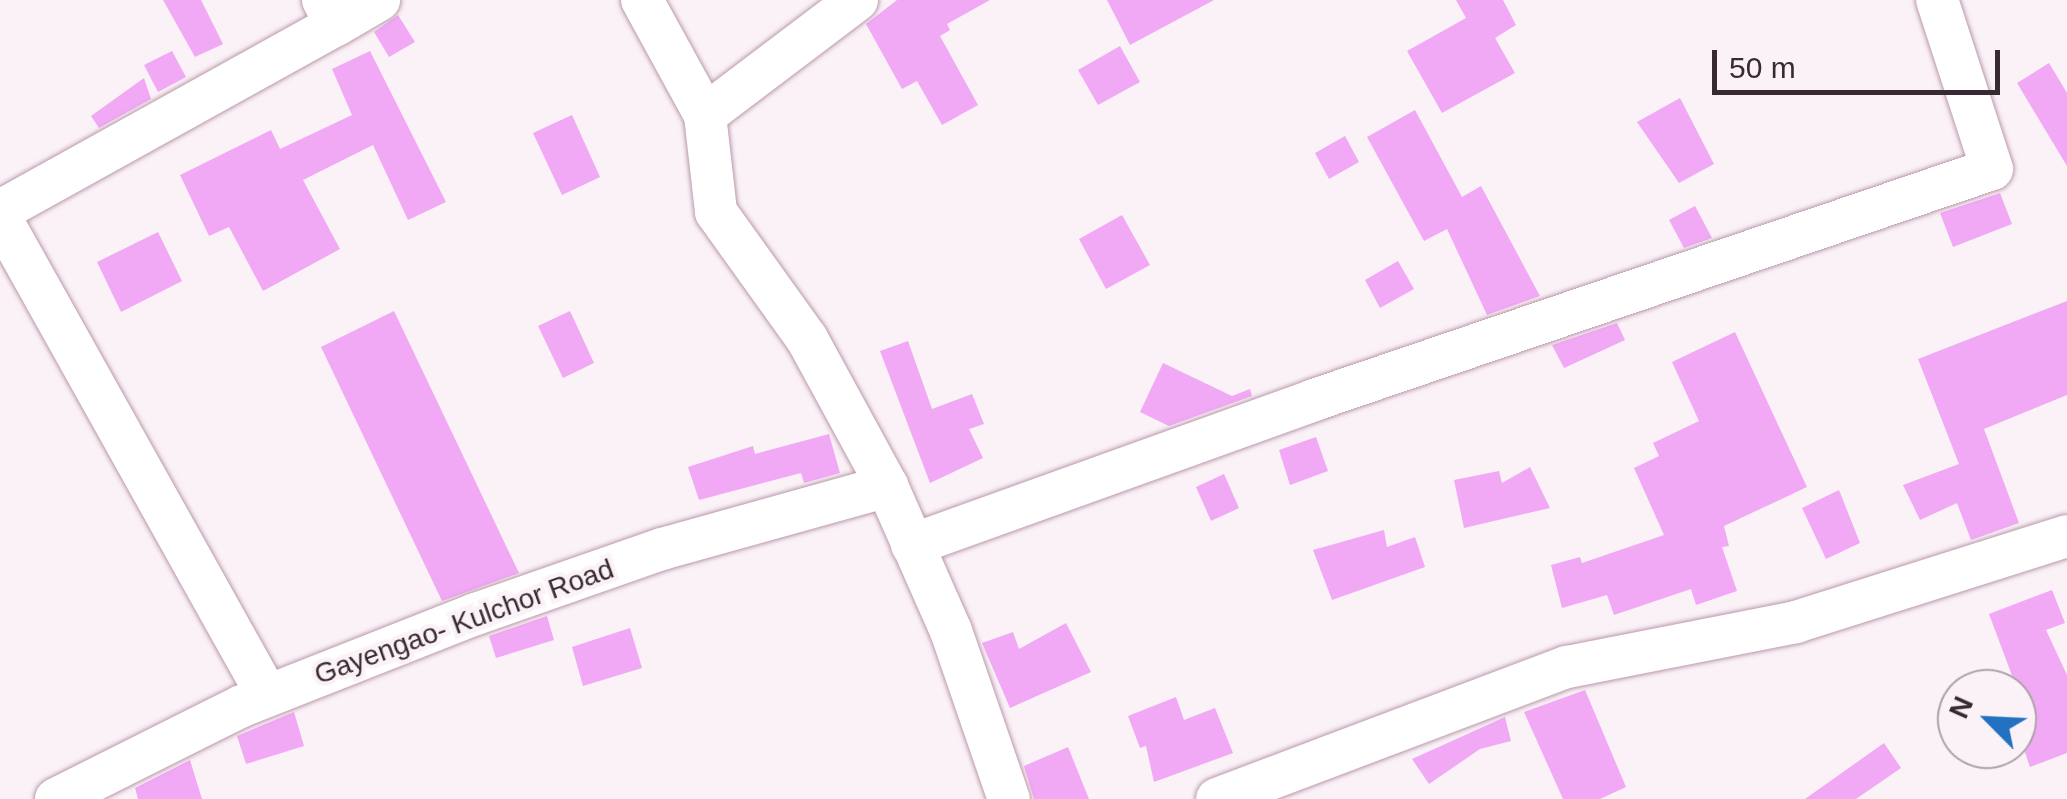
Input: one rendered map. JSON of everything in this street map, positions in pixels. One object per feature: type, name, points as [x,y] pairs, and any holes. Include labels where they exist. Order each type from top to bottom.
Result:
[{"type":"street","points":[[267,695],[0,214],[330,13],[380,0]]},
{"type":"street","points":[[642,0],[705,115],[716,212],[808,339],[886,486],[1009,799]]},
{"type":"street","points":[[705,115],[857,0]]},
{"type":"street","points":[[912,545],[1314,400],[1992,168],[1937,0]]},
{"type":"street","name":"Gayengao- Kulchor Road","points":[[56,799],[267,695],[662,548],[886,486]]},
{"type":"street","points":[[1216,799],[1567,666],[1796,622],[2067,536]]},
{"type":"building","points":[[163,0],[201,0],[223,44],[195,57]]},
{"type":"building","points":[[897,0],[990,0],[947,24],[950,30],[940,36],[978,105],[942,125],[917,81],[902,89],[866,24]]},
{"type":"building","points":[[1107,0],[1214,0],[1130,45]]},
{"type":"building","points":[[1456,0],[1503,0],[1516,25],[1495,38],[1515,73],[1442,113],[1407,51],[1466,18]]},
{"type":"building","points":[[398,15],[415,42],[389,57],[374,32]]},
{"type":"building","points":[[1120,46],[1140,82],[1098,105],[1078,70]]},
{"type":"building","points":[[172,51],[186,77],[158,92],[144,65]]},
{"type":"building","points":[[370,51],[446,202],[408,220],[373,145],[303,180],[340,249],[263,291],[229,227],[209,236],[180,175],[271,130],[280,149],[352,115],[332,69]]},
{"type":"building","points":[[2049,63],[2067,93],[2067,166],[2017,83]]},
{"type":"building","points":[[144,78],[151,99],[99,128],[91,116]]},
{"type":"building","points":[[1680,98],[1714,164],[1679,183],[1637,122]]},
{"type":"building","points":[[1415,110],[1462,197],[1481,186],[1540,296],[1487,315],[1447,229],[1424,241],[1367,137]]},
{"type":"building","points":[[572,115],[600,177],[562,195],[533,133]]},
{"type":"building","points":[[1345,136],[1359,162],[1329,179],[1315,153]]},
{"type":"building","points":[[2000,193],[2012,224],[1953,247],[1940,213]]},
{"type":"building","points":[[1695,206],[1712,238],[1684,248],[1669,220]]},
{"type":"building","points":[[1122,215],[1150,265],[1106,289],[1079,239]]},
{"type":"building","points":[[158,232],[182,281],[121,312],[97,262]]},
{"type":"building","points":[[1398,261],[1414,289],[1380,308],[1365,280]]},
{"type":"building","points":[[2067,301],[2067,395],[1984,429],[2019,523],[1971,540],[1957,503],[1920,520],[1903,485],[1959,464],[1918,359]]},
{"type":"building","points":[[394,311],[519,573],[442,601],[321,347]]},
{"type":"building","points":[[570,311],[594,363],[563,378],[538,326]]},
{"type":"building","points":[[1617,323],[1625,340],[1564,368],[1552,345]]},
{"type":"building","points":[[1735,332],[1807,487],[1724,526],[1729,546],[1722,547],[1737,591],[1696,605],[1691,589],[1614,615],[1607,595],[1562,608],[1551,565],[1580,557],[1582,563],[1664,535],[1634,468],[1659,456],[1653,443],[1699,421],[1672,362]]},
{"type":"building","points":[[908,341],[932,409],[972,394],[984,424],[969,429],[983,458],[930,483],[880,351]]},
{"type":"building","points":[[1163,363],[1232,396],[1250,389],[1252,396],[1169,426],[1140,412]]},
{"type":"building","points":[[829,434],[840,473],[804,483],[801,473],[699,500],[688,467],[753,446],[755,454]]},
{"type":"building","points":[[1316,437],[1328,471],[1290,485],[1279,450]]},
{"type":"building","points":[[1530,467],[1550,508],[1464,528],[1454,480],[1499,471],[1502,483]]},
{"type":"building","points":[[1224,474],[1239,508],[1211,521],[1196,487]]},
{"type":"building","points":[[1839,490],[1860,543],[1826,559],[1802,508]]},
{"type":"building","points":[[1384,530],[1387,547],[1415,537],[1425,567],[1332,600],[1313,550]]},
{"type":"building","points":[[2052,590],[2065,623],[2046,630],[2067,675],[2067,753],[2037,764],[2037,669],[2010,669],[1989,614]]},
{"type":"building","points":[[547,616],[554,640],[496,658],[489,636]]},
{"type":"building","points":[[1066,623],[1091,672],[1010,708],[982,643],[1013,632],[1019,649]]},
{"type":"building","points":[[630,628],[642,668],[583,686],[572,647]]},
{"type":"building","points":[[1585,690],[1626,787],[1600,799],[1563,799],[1524,712]]},
{"type":"building","points":[[1176,697],[1184,720],[1215,708],[1233,753],[1154,782],[1146,746],[1140,748],[1128,716]]},
{"type":"building","points":[[294,712],[304,746],[246,764],[237,736]]},
{"type":"building","points":[[1505,717],[1511,741],[1480,749],[1429,784],[1412,759]]},
{"type":"building","points":[[1884,743],[1901,768],[1856,799],[1805,799]]},
{"type":"building","points":[[1068,747],[1089,799],[1034,799],[1024,766]]},
{"type":"building","points":[[190,760],[202,799],[138,799],[135,788]]}]
